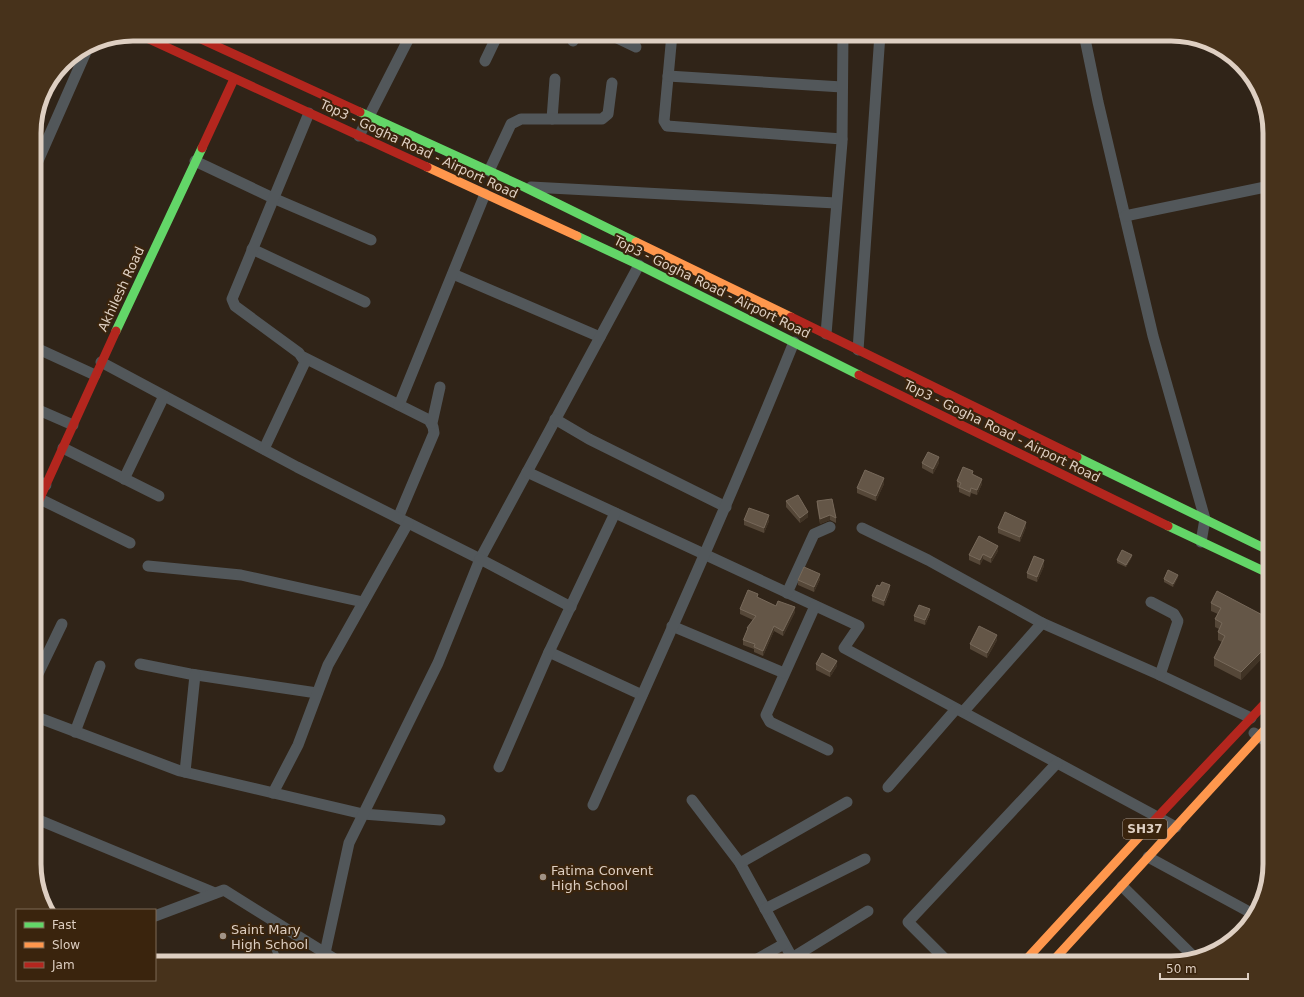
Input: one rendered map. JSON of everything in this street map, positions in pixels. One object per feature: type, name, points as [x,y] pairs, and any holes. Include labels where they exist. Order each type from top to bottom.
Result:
[{"type":"main road","name":"Top3 - Gogha Road - Airport Road","points":[[153,41],[639,265],[972,432],[1263,571]]},
{"type":"main road","name":"Top3 - Gogha Road - Airport Road","points":[[205,41],[522,186],[1263,548]]},
{"type":"main road","name":"Akhilesh Road","points":[[41,497],[101,362],[194,161],[234,79]]},
{"type":"main road","name":"SH37","points":[[1029,956],[1157,817],[1263,706]]},
{"type":"main road","name":"SH37","points":[[1057,956],[1263,732]]},
{"type":"street","points":[[359,136],[408,41]]},
{"type":"street","points":[[485,61],[495,41]]},
{"type":"street","points":[[624,41],[636,47]]},
{"type":"street","points":[[671,41],[664,121],[667,126],[842,140]]},
{"type":"street","points":[[826,334],[842,140],[843,41]]},
{"type":"street","points":[[858,350],[880,41]]},
{"type":"street","points":[[1086,41],[1153,336],[1205,519],[1201,542]]},
{"type":"street","points":[[41,154],[85,54]]},
{"type":"street","points":[[668,76],[842,87]]},
{"type":"street","points":[[552,119],[555,79]]},
{"type":"street","points":[[488,171],[511,124],[515,121],[521,119],[606,118],[608,114],[612,83]]},
{"type":"street","points":[[309,113],[233,294],[233,303],[303,357],[429,420],[432,424]]},
{"type":"street","points":[[194,161],[273,198],[371,240]]},
{"type":"street","points":[[522,186],[836,203]]},
{"type":"street","points":[[1125,216],[1263,187]]},
{"type":"street","points":[[399,405],[485,194]]},
{"type":"street","points":[[252,249],[365,302]]},
{"type":"street","points":[[325,953],[349,843],[438,663],[480,559],[639,265]]},
{"type":"street","points":[[453,274],[600,337]]},
{"type":"street","points":[[593,805],[672,626],[706,555],[794,342]]},
{"type":"street","points":[[41,350],[95,376]]},
{"type":"street","points":[[264,450],[304,367],[305,362],[303,357]]},
{"type":"street","points":[[101,362],[264,450],[480,559],[571,607]]},
{"type":"street","points":[[273,793],[298,745],[328,665],[363,602],[403,520],[434,433],[432,424],[440,387]]},
{"type":"street","points":[[124,479],[164,396]]},
{"type":"street","points":[[41,411],[73,425]]},
{"type":"street","points":[[555,420],[589,439],[726,507]]},
{"type":"street","points":[[63,448],[160,496]]},
{"type":"street","points":[[527,472],[859,626],[844,648],[1176,827]]},
{"type":"street","points":[[41,482],[46,485]]},
{"type":"street","points":[[41,499],[130,543]]},
{"type":"street","points":[[499,767],[549,652],[615,513]]},
{"type":"street","points":[[787,593],[814,534],[830,527]]},
{"type":"street","points":[[862,528],[928,560],[1042,623],[1160,674],[1248,722],[1259,737],[1263,740]]},
{"type":"street","points":[[148,566],[241,575],[363,602]]},
{"type":"street","points":[[1151,602],[1174,614],[1178,620],[1160,674]]},
{"type":"street","points":[[815,606],[766,712],[767,719],[828,750]]},
{"type":"street","points":[[888,787],[1042,623]]},
{"type":"street","points":[[41,668],[62,624]]},
{"type":"street","points":[[672,626],[784,673]]},
{"type":"street","points":[[549,652],[642,695]]},
{"type":"street","points":[[140,664],[195,675],[317,693]]},
{"type":"street","points":[[75,732],[100,666]]},
{"type":"street","points":[[185,772],[195,675]]},
{"type":"street","points":[[41,719],[185,772],[363,814],[440,820]]},
{"type":"street","points":[[942,956],[908,922],[1057,763]]},
{"type":"street","points":[[692,800],[740,863],[791,956]]},
{"type":"street","points":[[740,863],[848,802]]},
{"type":"street","points":[[41,821],[215,893]]},
{"type":"street","points":[[1148,857],[1250,912]]},
{"type":"street","points":[[765,909],[865,859]]},
{"type":"street","points":[[1122,886],[1191,954]]},
{"type":"street","points":[[156,916],[224,890],[330,956]]},
{"type":"street","points":[[799,956],[868,911]]},
{"type":"street","points":[[763,956],[784,944]]},
{"type":"lane","points":[[274,946],[278,956]]},
{"type":"building","points":[[928,452],[939,457],[933,469],[922,463]]},
{"type":"building","points":[[963,467],[973,471],[972,474],[982,479],[977,490],[971,488],[970,492],[959,487],[961,483],[957,481]]},
{"type":"building","points":[[865,470],[884,478],[876,496],[857,488]]},
{"type":"building","points":[[798,495],[808,512],[800,518],[786,501]]},
{"type":"building","points":[[832,499],[836,518],[830,515],[820,519],[817,501]]},
{"type":"building","points":[[749,508],[769,515],[764,528],[744,520]]},
{"type":"building","points":[[1005,512],[1026,522],[1020,537],[998,528]]},
{"type":"building","points":[[979,536],[998,546],[991,558],[983,554],[980,560],[969,555]]},
{"type":"building","points":[[1122,550],[1132,555],[1126,565],[1117,560]]},
{"type":"building","points":[[1034,556],[1044,560],[1037,577],[1027,573]]},
{"type":"building","points":[[804,567],[820,574],[814,587],[798,580]]},
{"type":"building","points":[[1168,570],[1178,575],[1173,584],[1164,579]]},
{"type":"building","points":[[882,582],[890,585],[884,601],[872,596],[877,585],[880,586]]},
{"type":"building","points":[[748,590],[758,594],[757,597],[776,606],[778,601],[795,607],[783,631],[774,626],[763,651],[754,647],[755,644],[743,640],[747,628],[756,616],[740,609]]},
{"type":"building","points":[[1217,591],[1263,615],[1263,650],[1241,672],[1214,658],[1225,636],[1218,632],[1222,623],[1215,619],[1221,608],[1211,603]]},
{"type":"building","points":[[919,605],[930,609],[925,620],[914,616]]},
{"type":"building","points":[[979,626],[997,635],[987,653],[970,644]]},
{"type":"building","points":[[822,653],[837,661],[830,672],[816,664]]},
{"type":"traffic: fast","points":[[360,112],[522,186],[636,242]]},
{"type":"traffic: fast","points":[[116,331],[202,148]]},
{"type":"traffic: fast","points":[[577,236],[639,265],[859,375]]},
{"type":"traffic: fast","points":[[1077,457],[1263,548]]},
{"type":"traffic: fast","points":[[1168,526],[1263,571]]},
{"type":"traffic: slow","points":[[427,167],[577,236]]},
{"type":"traffic: slow","points":[[636,242],[791,317]]},
{"type":"traffic: slow","points":[[1057,956],[1263,732]]},
{"type":"traffic: slow","points":[[1029,956],[1150,825]]},
{"type":"traffic: jam","points":[[153,41],[427,167]]},
{"type":"traffic: jam","points":[[205,41],[360,112]]},
{"type":"traffic: jam","points":[[202,148],[234,79]]},
{"type":"traffic: jam","points":[[791,317],[1077,457]]},
{"type":"traffic: jam","points":[[41,496],[116,331]]},
{"type":"traffic: jam","points":[[859,375],[1168,526]]},
{"type":"traffic: jam","points":[[1150,825],[1263,705]]},
{"type":"place","name":"Fatima Convent High School","points":[[543,877]]},
{"type":"place","name":"Saint Mary High School","points":[[223,936]]}]
